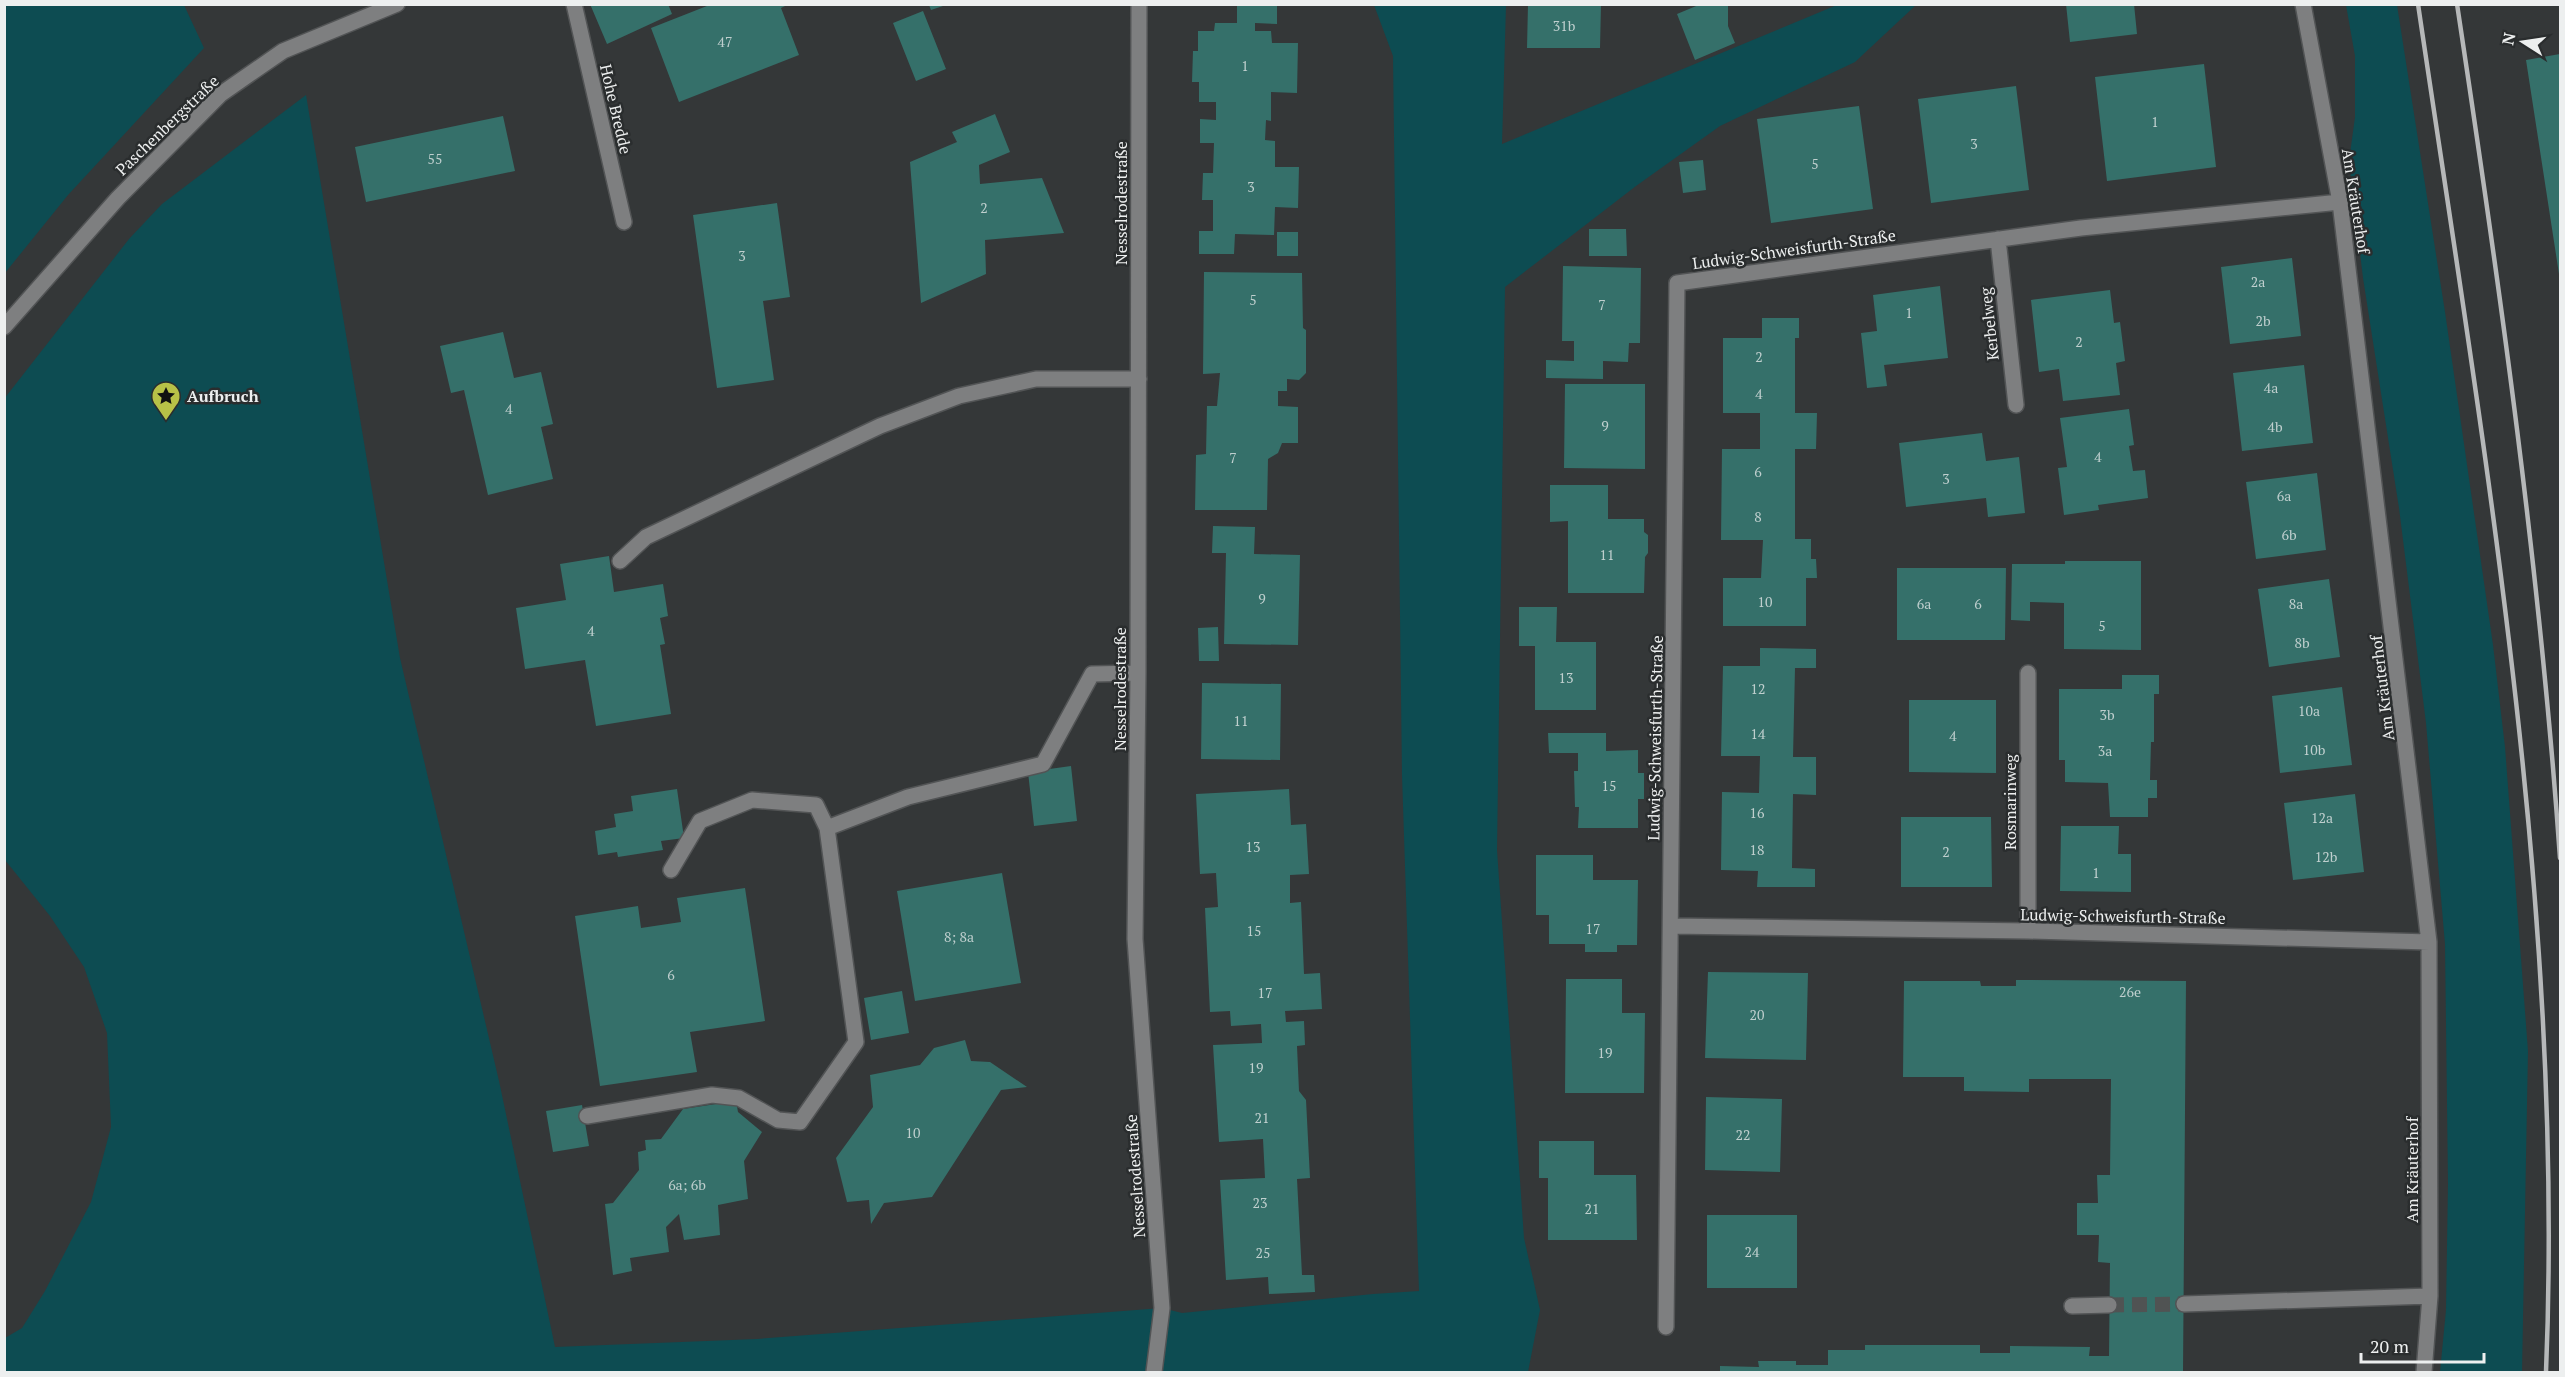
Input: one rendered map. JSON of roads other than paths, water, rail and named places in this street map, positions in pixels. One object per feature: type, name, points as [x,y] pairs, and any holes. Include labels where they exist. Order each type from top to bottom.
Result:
[{"type":"street","name":"Paschenbergstraße","points":[[4,327],[118,198],[221,94],[283,51],[397,4]]},
{"type":"street","name":"Hohe Bredde","points":[[574,4],[624,222]]},
{"type":"street","name":"Nesselrodestraße","points":[[1139,4],[1138,674],[1135,939],[1162,1308],[1154,1372]]},
{"type":"street","name":"Am Kräuterhof","points":[[2303,4],[2340,202],[2430,942],[2430,1296],[2424,1372]]},
{"type":"street","name":"Ludwig-Schweisfurth-Straße","points":[[1666,1328],[1677,283],[2081,228],[2340,202]]},
{"type":"street","name":"Kerbelweg","points":[[1998,239],[2016,405]]},
{"type":"street","points":[[620,561],[646,537],[880,426],[959,396],[1036,379],[1139,379]]},
{"type":"street","name":"Rosmarinweg","points":[[2028,673],[2028,931]]},
{"type":"street","points":[[827,828],[908,797],[1042,764],[1092,674],[1138,674]]},
{"type":"street","points":[[587,1116],[712,1095],[740,1098],[778,1119],[800,1122],[855,1042],[827,828],[816,805],[752,800],[700,821],[671,870]]},
{"type":"street","name":"Ludwig-Schweisfurth-Straße","points":[[1671,926],[2028,931],[2430,942]]},
{"type":"street","points":[[2184,1304],[2430,1296]]},
{"type":"street","points":[[2072,1306],[2109,1305]]},
{"type":"tunnel","points":[[2109,1305],[2184,1304]]},
{"type":"railway","points":[[2418,4],[2493,515],[2532,857],[2543,1028],[2549,1200],[2546,1372]]},
{"type":"railway","points":[[2457,4],[2488,217],[2530,537],[2542,644],[2560,858]]},
{"type":"place","name":"Aufbruch","points":[[166,422]]}]
